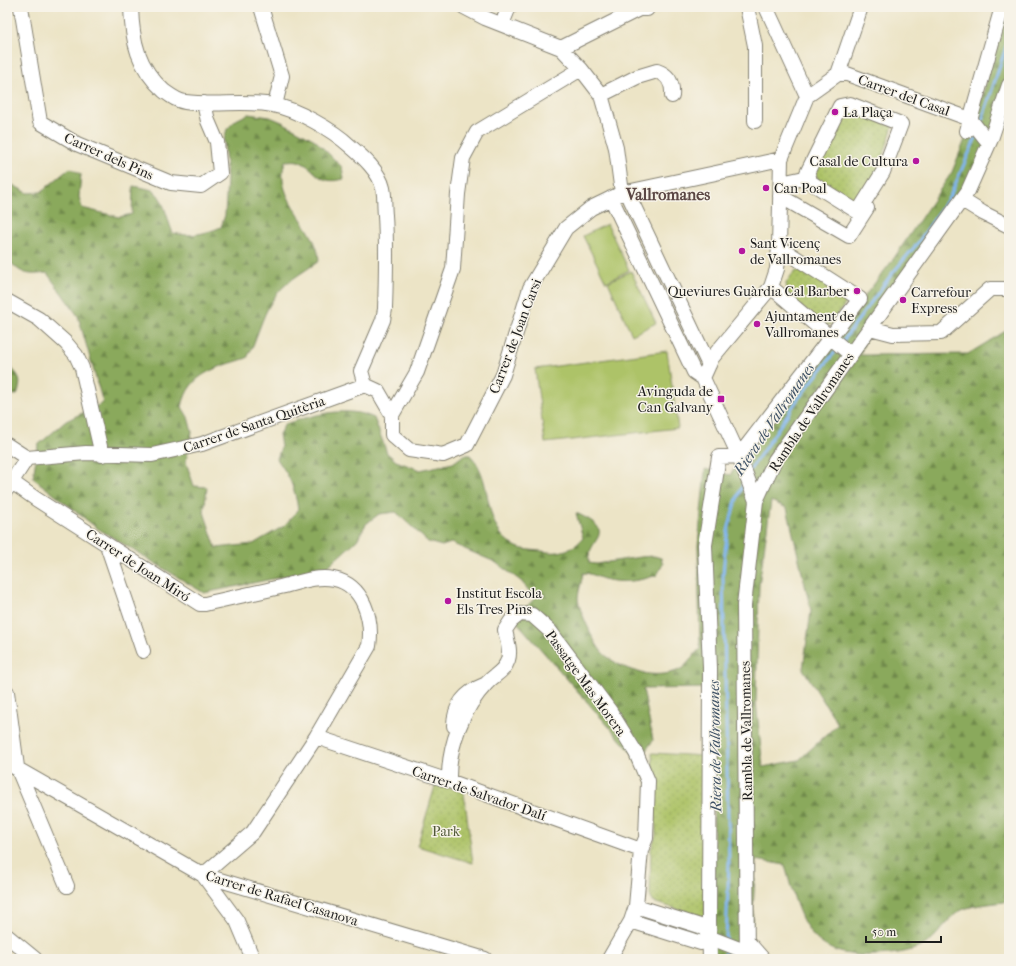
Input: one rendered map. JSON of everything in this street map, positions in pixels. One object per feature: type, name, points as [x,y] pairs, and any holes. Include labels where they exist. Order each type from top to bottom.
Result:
[{"type":"street","name":"Carrer dels Pins","points":[[21,7],[40,122],[77,144],[170,183],[201,186],[220,173],[217,142],[208,121],[204,103]]},
{"type":"street","points":[[132,7],[132,31],[136,49],[147,73],[159,86],[176,100],[184,102],[239,102],[274,105],[312,121],[343,139],[370,165],[379,176],[383,188],[386,233],[385,310],[383,320],[361,370],[365,385],[378,392],[392,414],[417,372],[453,270],[458,194],[463,158],[477,132],[581,69]]},
{"type":"street","points":[[261,7],[282,76],[274,105]]},
{"type":"street","points":[[464,7],[561,48],[581,69],[601,95],[616,148],[620,194],[694,372],[702,378],[739,456],[756,501]]},
{"type":"street","points":[[502,24],[509,7]]},
{"type":"street","points":[[747,7],[755,46],[755,121]]},
{"type":"street","points":[[766,7],[807,96]]},
{"type":"street","points":[[702,378],[712,358],[771,287],[777,269],[779,247],[781,159],[807,96],[838,74],[861,7]]},
{"type":"street","points":[[989,143],[968,125],[983,81],[1002,7]]},
{"type":"street","points":[[561,48],[639,9],[647,9]]},
{"type":"street","points":[[601,95],[637,77],[657,71],[668,78],[673,86],[672,96]]},
{"type":"street","name":"Carrer del Casal","points":[[838,74],[847,74],[968,125]]},
{"type":"street","name":"Rambla de Vallromanes","points":[[747,950],[744,604],[756,501],[775,460],[968,191],[989,143],[1009,85]]},
{"type":"street","points":[[850,104],[901,124],[883,172],[858,212],[810,182],[809,178],[807,173],[840,106],[850,104]]},
{"type":"street","name":"Carrer de Joan Carsi","points":[[392,414],[392,435],[410,450],[443,455],[467,445],[503,374],[530,288],[566,228],[591,208],[620,194],[781,159]]},
{"type":"street","points":[[780,190],[809,178]]},
{"type":"street","points":[[780,190],[849,236],[867,208]]},
{"type":"street","points":[[620,194],[682,306],[709,365]]},
{"type":"street","points":[[962,200],[983,214],[1009,226]]},
{"type":"street","name":"Rambla de Vallromanes","points":[[739,456],[860,300],[779,247]]},
{"type":"street","points":[[771,287],[850,354]]},
{"type":"street","points":[[870,328],[893,334],[942,333],[990,289],[1009,289]]},
{"type":"street","points":[[7,301],[43,323],[66,343],[76,355],[82,368],[102,455]]},
{"type":"street","name":"Carrer de Santa Quitèria","points":[[27,458],[86,453],[102,455],[152,455],[202,444],[365,385]]},
{"type":"street","points":[[7,444],[27,458],[9,486]]},
{"type":"street","points":[[710,959],[710,668],[705,545],[719,457],[739,456]]},
{"type":"street","name":"Carrer de Joan Miró","points":[[9,486],[107,545],[200,604],[320,578],[342,581],[350,586],[362,600],[369,618],[371,632],[369,646],[316,737]]},
{"type":"street","points":[[107,545],[143,651]]},
{"type":"street","name":"Passatge Mas Morera","points":[[449,781],[451,750],[454,738],[465,716],[486,685],[504,670],[510,647],[505,630],[511,621],[520,614],[532,616],[550,631],[610,711],[636,753],[648,781],[646,838],[641,850]]},
{"type":"street","points":[[7,692],[12,765],[67,886]]},
{"type":"street","points":[[253,959],[237,921],[203,875],[253,832],[316,737]]},
{"type":"street","name":"Carrer de Salvador Dalí","points":[[316,737],[449,781],[641,850]]},
{"type":"street","name":"Carrer de Rafael Casanova","points":[[12,765],[203,875],[485,959]]},
{"type":"street","points":[[610,959],[631,920],[636,906],[641,850]]},
{"type":"street","points":[[636,906],[703,927],[711,938],[747,950],[763,959]]},
{"type":"street","points":[[631,920],[701,943],[711,938]]},
{"type":"street","points":[[7,936],[35,959]]},
{"type":"green space","points":[[1005,7],[1009,7],[1009,99],[998,137],[865,341],[860,355],[968,354],[1009,329],[1009,901],[964,909],[953,916],[929,942],[918,948],[894,954],[853,955],[835,950],[821,943],[802,919],[790,885],[785,865],[756,860],[750,959],[714,959],[713,688],[643,689],[653,740],[637,764],[632,753],[516,621],[523,610],[535,598],[521,581],[495,562],[451,543],[442,546],[428,542],[396,512],[379,514],[366,524],[357,540],[326,568],[204,593],[97,528],[33,478],[38,445],[66,421],[103,403],[78,316],[47,273],[24,273],[16,268],[7,258],[7,182],[28,193],[41,192],[70,168],[81,174],[79,197],[82,208],[119,217],[132,214],[133,186],[145,188],[152,190],[160,197],[173,233],[191,235],[203,233],[221,227],[225,215],[227,178],[224,140],[227,129],[236,120],[248,114],[270,117],[315,140],[342,167],[344,179],[335,181],[328,180],[318,176],[305,164],[298,161],[285,161],[283,175],[285,188],[290,201],[317,248],[319,261],[287,283],[277,294],[268,308],[247,358],[206,373],[191,386],[186,395],[182,407],[188,417],[192,432],[186,462],[194,486],[207,487],[204,512],[216,548],[253,544],[284,526],[298,510],[291,483],[277,459],[281,447],[279,434],[285,424],[307,417],[330,413],[353,412],[364,414],[374,418],[387,453],[396,461],[420,470],[453,463],[464,455],[470,455],[478,466],[483,478],[492,517],[497,529],[505,539],[517,547],[528,550],[558,552],[567,550],[576,545],[583,538],[576,513],[590,520],[597,526],[599,531],[589,555],[589,563],[596,564],[654,556],[661,558],[663,564],[657,575],[644,579],[624,582],[611,581],[591,574],[583,573],[578,600],[586,623],[596,644],[605,655],[612,660],[628,669],[646,674],[665,674],[679,670],[686,665],[700,649],[698,546],[705,469],[730,475],[813,362],[892,261],[952,172],[982,97]],"holes":[[[771,501],[787,508],[811,611],[803,669],[838,724],[799,760],[763,767],[756,702],[759,585]]]},
{"type":"green space","points":[[846,109],[893,126],[879,169],[856,203],[818,180],[815,171]]},
{"type":"green space","points":[[607,224],[629,270],[606,282],[583,236]]},
{"type":"green space","points":[[806,269],[845,295],[846,303],[831,324],[823,325],[788,296],[786,283],[794,272]]},
{"type":"green space","points":[[631,271],[656,323],[632,335],[608,282]]},
{"type":"green space","points":[[667,351],[678,428],[545,443],[535,369]]},
{"type":"green space","points":[[7,364],[17,374],[20,381],[17,395],[7,394]]},
{"type":"green space","points":[[652,753],[704,756],[705,917],[653,902],[650,895],[651,849],[656,835]]},
{"type":"green space","name":"Park","points":[[436,783],[464,793],[473,863],[417,846]]},
{"type":"waterway","name":"Riera de Vallromanes","points":[[980,126],[1009,38]]},
{"type":"waterway","name":"Riera de Vallromanes","points":[[842,342],[891,275],[917,244],[950,196],[977,135]]},
{"type":"waterway","name":"Riera de Vallromanes","points":[[750,470],[798,399],[838,348]]},
{"type":"waterway","name":"Riera de Vallromanes","points":[[726,939],[729,863],[723,576],[725,551],[731,517],[744,482]]},
{"type":"waterway","name":"Riera de Vallromanes","points":[[725,959],[726,949]]},
{"type":"place","name":"La Plaça","points":[[835,112]]},
{"type":"place","name":"Casal de Cultura","points":[[916,161]]},
{"type":"place","name":"Can Poal","points":[[766,188]]},
{"type":"place","name":"Sant Vicenç de Vallromanes","points":[[742,251]]},
{"type":"place","name":"Queviures Guàrdia Cal Barber","points":[[857,291]]},
{"type":"place","name":"Carrefour Express","points":[[903,300]]},
{"type":"place","name":"Ajuntament de Vallromanes","points":[[757,324]]},
{"type":"place","name":"Avinguda de Can Galvany","points":[[721,399]]},
{"type":"place","name":"Institut Escola Els Tres Pins","points":[[448,601]]},
{"type":"district","name":"Vallromanes","points":[[668,194]]}]
